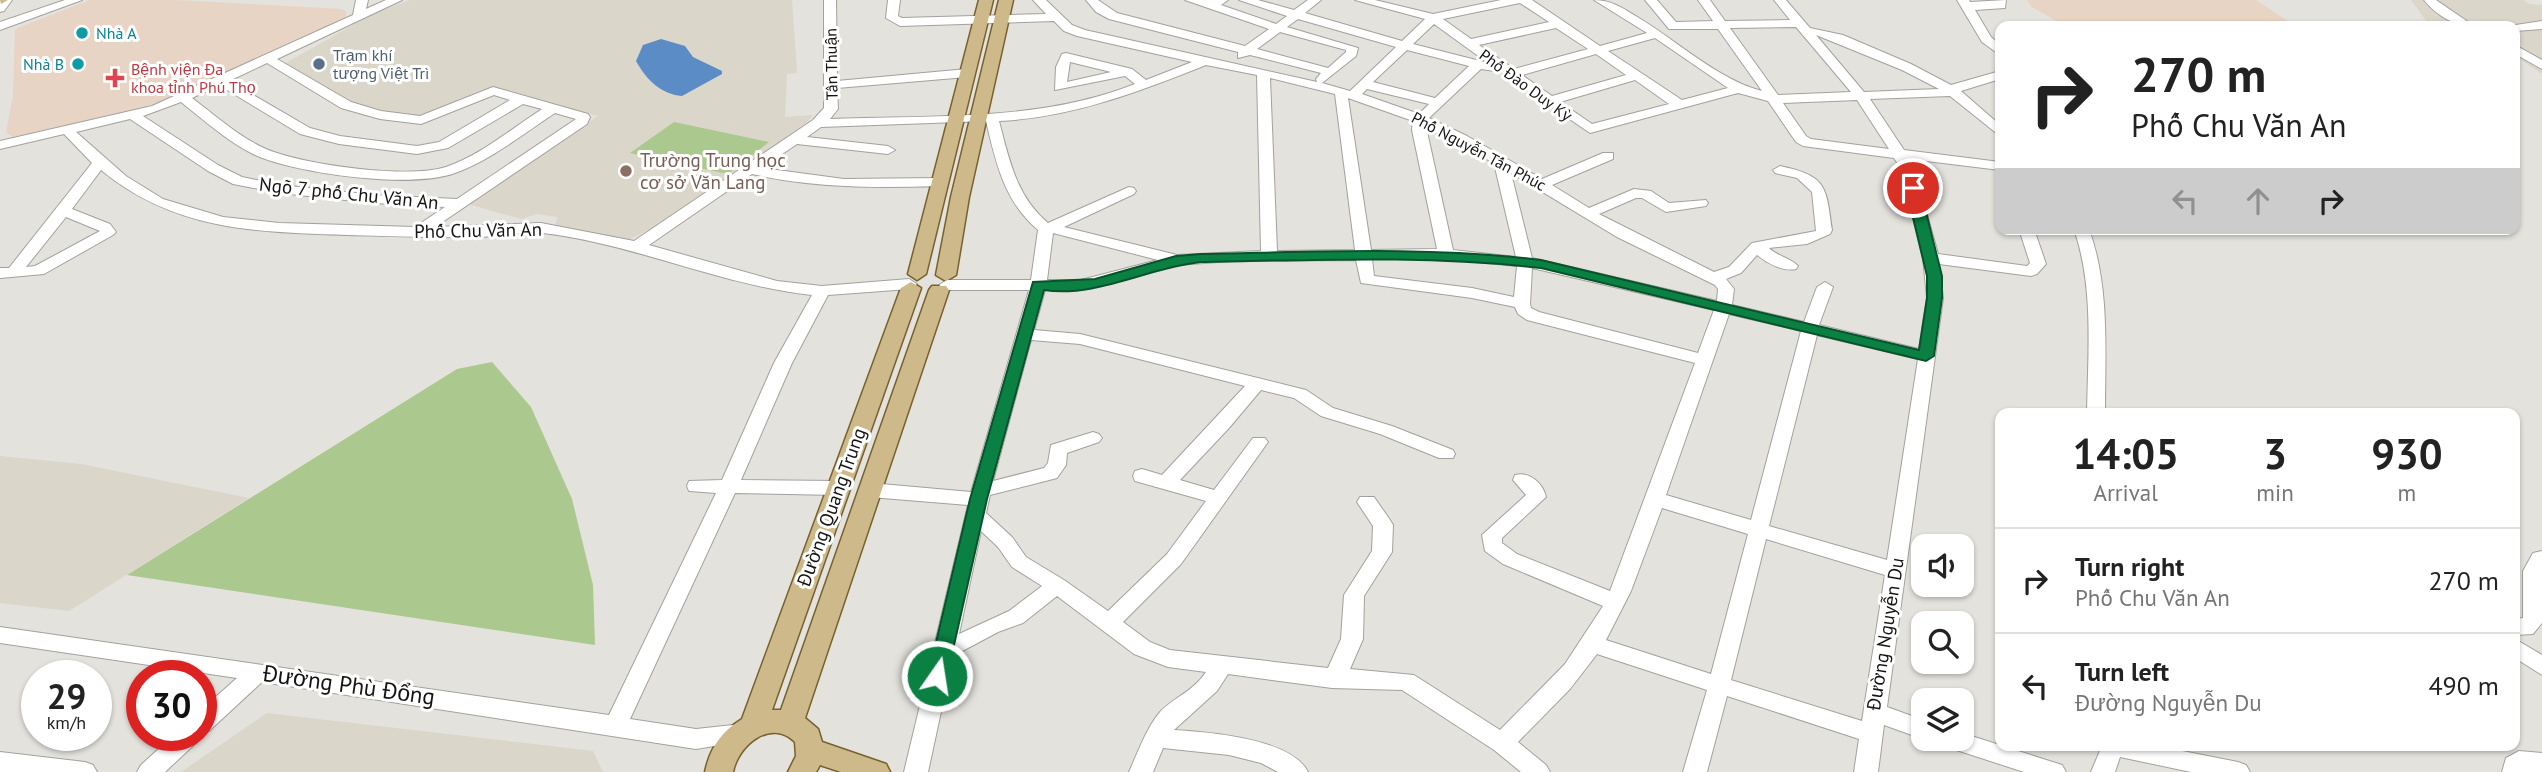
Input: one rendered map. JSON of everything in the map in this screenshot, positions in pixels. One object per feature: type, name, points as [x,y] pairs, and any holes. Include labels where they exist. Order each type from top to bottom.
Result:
[{"type":"main road","name":"Đường Quang Trung","points":[[720,767],[728,746],[747,730],[913,282],[986,0]]},
{"type":"main road","name":"Đường Quang Trung","points":[[790,723],[944,283],[985,118],[1006,0]]},
{"type":"main road","points":[[913,282],[934,271],[944,283]]},
{"type":"main road","points":[[747,730],[772,722],[790,723],[806,733],[806,761],[876,772]]},
{"type":"street","points":[[0,8],[3,0]]},
{"type":"street","points":[[0,26],[76,0]]},
{"type":"street","points":[[359,17],[362,0]]},
{"type":"street","points":[[0,145],[133,115],[184,98],[397,0]]},
{"type":"street","name":"Tân Thuận","points":[[818,123],[831,109],[830,0]]},
{"type":"street","points":[[894,0],[892,18],[896,22],[1057,17]]},
{"type":"street","name":"Phố Nguyễn Tấn Phúc","points":[[1039,0],[1068,28],[1202,62],[1227,65],[1347,94],[1420,120],[1542,184],[1621,233],[1714,277]]},
{"type":"street","points":[[1092,0],[1100,9],[1113,16],[1330,72]]},
{"type":"street","points":[[1191,0],[1217,3],[1277,28],[1352,48],[1352,53],[1314,86]]},
{"type":"street","points":[[1245,0],[1508,72],[1657,34]]},
{"type":"street","points":[[1227,65],[1315,0]]},
{"type":"street","name":"Phố Đào Duy Kỳ","points":[[1361,0],[1433,18],[1590,130],[1738,89]]},
{"type":"street","points":[[1518,0],[1433,18],[1364,84],[1347,94],[1367,280],[1472,293],[1522,304]]},
{"type":"street","points":[[1524,0],[1679,105]]},
{"type":"street","points":[[1600,0],[1657,34],[1738,89],[1773,98],[1954,90],[1995,77]]},
{"type":"street","points":[[1651,0],[1673,26],[1803,27],[1828,33],[1905,65],[1954,90],[1995,127]]},
{"type":"street","points":[[1704,0],[1801,139],[1808,143],[1995,165]]},
{"type":"street","name":"Đường Nguyễn Du","points":[[1780,0],[1860,95],[1901,156],[1920,210],[1931,258],[1935,298],[1871,722],[1866,772]]},
{"type":"street","points":[[1965,3],[1997,6],[2001,5],[2000,0]]},
{"type":"street","points":[[2430,0],[2437,8],[2459,21]]},
{"type":"street","points":[[1965,3],[1986,39],[1995,47]]},
{"type":"street","points":[[1469,43],[1556,24]]},
{"type":"street","points":[[2520,27],[2542,25]]},
{"type":"street","points":[[1102,64],[1126,44]]},
{"type":"street","points":[[2520,52],[2542,65]]},
{"type":"street","points":[[1127,72],[1060,87],[1063,58],[1102,64],[1127,72],[1145,85]]},
{"type":"street","points":[[269,59],[345,105],[407,120],[430,118],[493,91],[583,117],[582,121],[419,231]]},
{"type":"street","points":[[637,246],[818,123],[955,120],[1062,109],[1122,94],[1202,62]]},
{"type":"street","points":[[1446,254],[1419,130],[1420,120],[1479,64]]},
{"type":"street","points":[[831,85],[967,73]]},
{"type":"street","points":[[1263,75],[1269,256]]},
{"type":"street","points":[[1549,101],[1636,76]]},
{"type":"street","points":[[221,81],[305,131],[339,140],[417,150],[443,145],[521,99]]},
{"type":"street","points":[[1364,84],[1439,103]]},
{"type":"street","points":[[184,98],[262,153],[313,166],[365,173],[426,174],[450,171],[554,108]]},
{"type":"street","name":"Ngõ 7 phố Chu Văn An","points":[[133,115],[213,168],[238,181],[280,189],[374,199],[458,203]]},
{"type":"street","points":[[985,118],[1008,184],[1033,220],[1048,228],[1176,260]]},
{"type":"street","name":"Phố Chu Văn An","points":[[68,131],[100,162],[158,202],[223,222],[279,228],[419,231],[479,232],[541,228],[637,246],[776,286],[822,291],[913,282]]},
{"type":"street","points":[[793,139],[888,150]]},
{"type":"street","points":[[1542,184],[1608,156]]},
{"type":"street","points":[[1501,161],[1525,261],[1522,304],[1524,311],[1533,316],[1705,360]]},
{"type":"street","points":[[7,272],[63,211],[100,162]]},
{"type":"street","points":[[749,169],[835,184],[939,182]]},
{"type":"street","points":[[1714,277],[1735,270],[1757,246],[1812,239],[1822,234],[1824,230],[1819,191],[1802,175],[1780,170]]},
{"type":"street","points":[[1048,228],[1129,191]]},
{"type":"street","points":[[1590,213],[1634,193],[1646,194],[1666,208],[1701,203]]},
{"type":"street","points":[[7,272],[37,271],[109,230],[63,211]]},
{"type":"street","points":[[916,772],[978,501],[1038,285],[1048,228]]},
{"type":"street","points":[[1931,258],[2031,271],[2038,264],[2028,235]]},
{"type":"street","points":[[2084,235],[2089,245],[2095,316],[2096,408]]},
{"type":"street","points":[[54,246],[74,252]]},
{"type":"street","points":[[1757,246],[1770,258],[1790,265]]},
{"type":"street","points":[[944,283],[1053,287],[1096,283],[1176,260],[1446,254],[1525,261],[1926,356]]},
{"type":"street","points":[[1502,743],[1554,693],[1593,644],[1623,588],[1723,307],[1727,291],[1724,284],[1714,277]]},
{"type":"street","points":[[1695,772],[1810,328],[1825,287]]},
{"type":"street","points":[[615,727],[729,486],[783,363],[822,291]]},
{"type":"street","points":[[1024,334],[1080,339],[1258,382],[1300,394],[1327,412],[1386,430],[1446,454]]},
{"type":"street","points":[[1165,484],[1223,424],[1258,382]]},
{"type":"street","points":[[870,490],[978,501],[1050,473],[1057,465],[1058,449],[1093,438]]},
{"type":"street","points":[[1108,624],[1174,559],[1259,442]]},
{"type":"street","points":[[1142,476],[1220,498]]},
{"type":"street","points":[[1522,480],[1535,491],[1536,496],[1492,536],[1492,546],[1510,559],[1615,602]]},
{"type":"street","points":[[696,486],[838,488]]},
{"type":"street","points":[[1655,499],[1894,570]]},
{"type":"street","points":[[978,501],[1019,562],[1056,585],[1142,648],[1168,658],[1332,679],[1386,678],[1406,681],[1502,743],[1538,772]]},
{"type":"street","points":[[1332,679],[1340,668],[1353,634],[1351,603],[1354,595],[1382,552],[1383,525],[1367,502]]},
{"type":"street","points":[[2520,627],[2526,628],[2533,620],[2533,571],[2540,558]]},
{"type":"street","points":[[943,652],[1016,617],[1056,585]]},
{"type":"street","name":"Đường Phù Đổng","points":[[0,635],[696,739],[747,730]]},
{"type":"street","points":[[1593,644],[1719,685],[1871,722],[1911,728]]},
{"type":"street","points":[[2520,651],[2542,666]]},
{"type":"street","points":[[1141,772],[1156,738],[1169,718],[1191,703],[1209,685],[1222,665]]},
{"type":"street","points":[[217,709],[258,672]]},
{"type":"street","points":[[1156,738],[1249,751],[1269,757],[1296,772]]},
{"type":"street","points":[[696,739],[720,767]]},
{"type":"street","points":[[1974,746],[2054,772]]},
{"type":"street","points":[[149,772],[172,751]]},
{"type":"street","points":[[2103,772],[2111,751]]},
{"type":"street","points":[[2137,751],[2238,772]]},
{"type":"street","points":[[2514,772],[2514,765],[2519,761],[2542,764]]},
{"type":"street","points":[[0,762],[85,772]]},
{"type":"shaded area","name":"Bệnh viện Đa khoa tỉnh Phú Thọ","points":[[90,0],[176,0],[341,9],[347,12],[345,18],[170,99],[85,123],[13,137],[6,132],[13,96],[15,29]]},
{"type":"shaded area","points":[[410,0],[792,0],[797,73],[787,74],[785,117],[813,115],[806,123],[673,217],[627,241],[555,227],[557,217],[537,214],[521,219],[464,203],[598,116],[492,88],[476,92],[433,113],[419,117],[403,116],[350,103],[284,64],[374,13]]},
{"type":"shaded area","points":[[2027,0],[2256,0],[2288,21],[2056,21],[2032,7]]},
{"type":"shaded area","points":[[2411,0],[2523,0],[2529,4],[2542,5],[2542,74],[2520,59],[2520,21],[2426,21]]},
{"type":"shaded area","points":[[0,456],[81,464],[249,498],[69,611],[0,603]]},
{"type":"shaded area","points":[[267,713],[593,751],[603,772],[181,772],[212,751],[217,751],[217,747]]},
{"type":"green space","points":[[674,122],[769,142],[728,174],[630,153]]},
{"type":"green space","points":[[492,362],[531,407],[572,499],[593,585],[595,645],[127,575],[457,369]]},
{"type":"water","points":[[661,39],[685,46],[693,57],[722,71],[722,74],[682,96],[660,89],[644,74],[636,61],[643,45]]},
{"type":"place","name":"Nhà A","points":[[82,33]]},
{"type":"place","name":"Nhà B","points":[[78,64]]},
{"type":"place","name":"Trạm khí tượng Việt Trì","points":[[319,64]]},
{"type":"place","name":"Bệnh viện Đa khoa tỉnh Phú Thọ","points":[[115,78]]},
{"type":"place","name":"Trường Trung học cơ sở Văn Lang","points":[[626,171]]},
{"type":"route","points":[[937,676],[979,499],[1038,285],[1053,287],[1096,283],[1176,260],[1201,258],[1429,254],[1484,257],[1541,264],[1926,356],[1935,298],[1934,276],[1913,188]]}]
